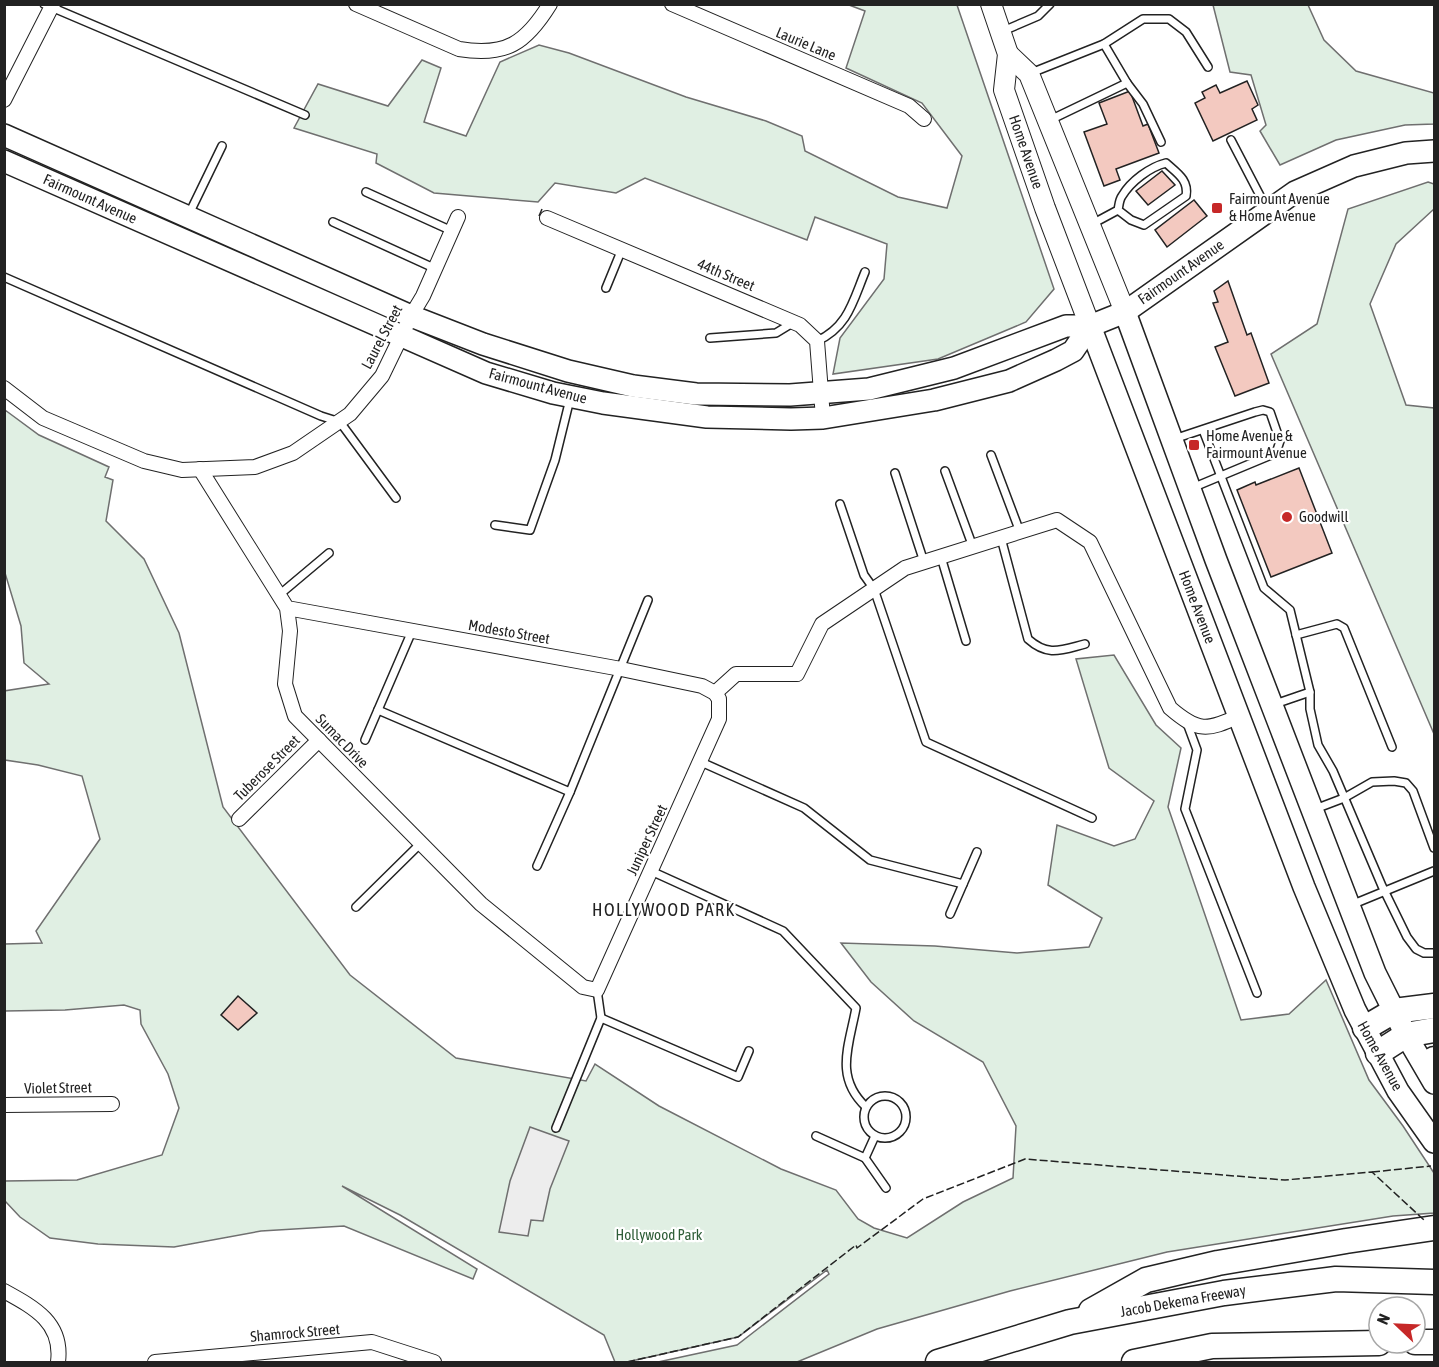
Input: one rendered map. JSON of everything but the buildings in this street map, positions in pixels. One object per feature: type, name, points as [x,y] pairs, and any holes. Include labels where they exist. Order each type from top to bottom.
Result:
[{"type":"highway","points":[[1365,1028],[1394,1011],[1434,1006]]},
{"type":"highway","points":[[1378,1053],[1406,1035],[1434,1030]]},
{"type":"highway","points":[[1434,1059],[1434,1072]]},
{"type":"highway","points":[[1070,1322],[1146,1280],[1241,1259],[1434,1228]]},
{"type":"highway","points":[[1336,1279],[1434,1267]]},
{"type":"highway","name":"Jacob Dekema Freeway","points":[[938,1362],[1070,1322],[1224,1293],[1336,1279],[1434,1282]]},
{"type":"highway","points":[[1134,1362],[1212,1346],[1367,1342]]},
{"type":"main road","name":"Home Avenue","points":[[991,4],[1008,54],[1004,90],[1090,326],[1304,887],[1355,1010],[1398,1090],[1434,1142]]},
{"type":"main road","name":"Home Avenue","points":[[1008,54],[1029,74],[1125,312],[1190,489],[1375,973],[1406,1035],[1434,1083]]},
{"type":"main road","name":"Fairmount Avenue","points":[[4,135],[411,316],[483,344],[568,370],[633,386],[696,394],[821,393],[869,389],[954,368],[1066,326],[1090,326],[1125,312],[1295,192],[1354,166],[1406,153],[1434,151]]},
{"type":"main road","name":"Fairmount Avenue","points":[[4,161],[486,373],[603,403],[707,417],[791,419],[823,417],[934,400],[1009,381],[1056,360],[1073,351],[1090,326]]},
{"type":"street","points":[[356,4],[459,49],[474,51],[507,48],[525,38],[550,4]]},
{"type":"street","name":"Laurie Lane","points":[[672,4],[696,9],[909,106],[924,119]]},
{"type":"street","points":[[4,99],[49,6]]},
{"type":"street","name":"Laurel Street","points":[[200,469],[255,466],[293,453],[350,414],[382,376],[436,269],[458,217]]},
{"type":"street","name":"44th Street","points":[[547,218],[794,322],[817,341]]},
{"type":"street","points":[[817,341],[823,417]]},
{"type":"street","points":[[4,388],[43,418],[144,461],[182,470],[200,469]]},
{"type":"street","name":"Sumac Drive","points":[[200,469],[287,608],[290,631],[285,684],[295,716],[489,911],[583,987],[597,990]]},
{"type":"street","points":[[717,696],[736,674],[797,674],[822,624],[905,568],[1057,520],[1090,542],[1170,708],[1187,723],[1214,728],[1239,716]]},
{"type":"street","name":"Modesto Street","points":[[287,608],[621,669],[702,686],[717,696]]},
{"type":"street","name":"Juniper Street","points":[[597,990],[719,719],[717,696]]},
{"type":"street","name":"Tuberose Street","points":[[239,819],[319,740]]},
{"type":"street","name":"Violet Street","points":[[4,1105],[112,1104]]},
{"type":"street","points":[[4,1292],[42,1315],[54,1328],[59,1351],[58,1362]]},
{"type":"street","name":"Shamrock Street","points":[[155,1362],[372,1342],[434,1362]]},
{"type":"lane","points":[[1000,32],[1038,16],[1050,4]]},
{"type":"lane","points":[[49,6],[305,115]]},
{"type":"lane","points":[[1029,74],[1104,44],[1143,19],[1169,19],[1186,32],[1208,67]]},
{"type":"lane","points":[[1104,44],[1127,83],[1143,104],[1161,142]]},
{"type":"lane","points":[[1048,120],[1127,83]]},
{"type":"lane","points":[[1231,140],[1268,211]]},
{"type":"lane","points":[[188,217],[222,146]]},
{"type":"lane","points":[[1090,225],[1118,210],[1121,197],[1139,178],[1155,166],[1166,163],[1182,177],[1187,188],[1186,196],[1144,225],[1131,220],[1118,210]]},
{"type":"lane","points":[[366,192],[452,231]]},
{"type":"lane","points":[[333,222],[436,269]]},
{"type":"lane","points":[[606,288],[622,249]]},
{"type":"lane","points":[[817,341],[832,334],[847,316],[866,272]]},
{"type":"lane","points":[[4,277],[321,416],[340,422],[396,498]]},
{"type":"lane","points":[[710,338],[776,333],[794,322]]},
{"type":"lane","points":[[495,525],[530,530],[555,460],[570,396]]},
{"type":"lane","points":[[1172,440],[1256,412],[1263,410],[1270,412],[1280,441],[1276,453],[1190,489]]},
{"type":"lane","points":[[1203,429],[1263,588],[1290,610],[1310,692],[1312,721],[1318,745],[1333,771],[1407,937],[1416,950],[1434,953]]},
{"type":"lane","points":[[992,455],[1020,532]]},
{"type":"lane","points":[[945,471],[973,546]]},
{"type":"lane","points":[[895,473],[924,562]]},
{"type":"lane","points":[[840,504],[864,575],[874,589],[926,742],[1092,818]]},
{"type":"lane","points":[[1001,538],[1028,639],[1038,648],[1053,652],[1084,644]]},
{"type":"lane","points":[[279,595],[329,553]]},
{"type":"lane","points":[[941,556],[966,641]]},
{"type":"lane","points":[[537,866],[570,792],[648,600]]},
{"type":"lane","points":[[1296,635],[1337,624],[1344,628],[1392,747]]},
{"type":"lane","points":[[365,740],[412,630]]},
{"type":"lane","points":[[1272,705],[1310,692]]},
{"type":"lane","points":[[378,710],[570,792]]},
{"type":"lane","points":[[1187,723],[1197,750],[1185,809],[1257,993]]},
{"type":"lane","points":[[701,762],[804,808],[870,860],[963,884]]},
{"type":"lane","points":[[1312,810],[1344,798],[1372,782],[1406,783],[1413,790],[1434,848]]},
{"type":"lane","points":[[356,907],[420,844]]},
{"type":"lane","points":[[950,914],[977,852]]},
{"type":"lane","points":[[651,871],[783,931],[856,1008],[845,1066],[854,1096],[866,1107]]},
{"type":"lane","points":[[1349,906],[1434,871]]},
{"type":"lane","points":[[556,1128],[601,1018],[597,990]]},
{"type":"lane","points":[[601,1018],[738,1077],[749,1051]]},
{"type":"lane","points":[[877,1097],[892,1097],[903,1106],[906,1120],[900,1132],[888,1138],[875,1136],[866,1127],[864,1114],[866,1107],[877,1097]]},
{"type":"lane","points":[[865,1158],[875,1136]]},
{"type":"lane","points":[[816,1137],[865,1158],[886,1188]]},
{"type":"green space","points":[[849,5],[957,5],[1054,289],[1026,322],[938,359],[833,374],[840,338],[884,279],[887,244],[815,217],[807,240],[645,178],[616,193],[555,183],[538,202],[434,193],[376,163],[377,154],[294,128],[318,84],[388,106],[422,60],[441,68],[424,122],[466,136],[500,62],[539,45],[569,53],[686,97],[766,121],[802,136],[805,151],[898,197],[947,208],[962,156],[922,103],[846,68],[865,11]]},
{"type":"green space","points":[[1213,5],[1308,5],[1324,40],[1356,71],[1434,93],[1434,124],[1405,125],[1336,140],[1280,165],[1260,131],[1266,125],[1251,75],[1230,72]]},
{"type":"green space","points":[[1428,182],[1434,184],[1434,209],[1396,244],[1370,304],[1406,405],[1434,408],[1434,734],[1271,354],[1317,324],[1348,209]]},
{"type":"green space","name":"Hollywood Park","points":[[5,410],[39,435],[109,467],[105,477],[113,480],[106,521],[144,559],[179,633],[223,807],[350,975],[456,1058],[586,1081],[595,1064],[659,1106],[781,1169],[836,1190],[858,1219],[874,1228],[907,1238],[963,1202],[1013,1178],[1016,1126],[983,1062],[914,1021],[871,982],[841,943],[935,946],[1017,953],[1089,947],[1102,918],[1048,885],[1057,825],[1114,846],[1135,839],[1154,801],[1109,768],[1076,659],[1114,655],[1156,725],[1181,748],[1168,807],[1241,1020],[1289,1014],[1326,980],[1369,1080],[1434,1173],[1434,1213],[1393,1216],[1167,1252],[1010,1291],[877,1329],[797,1362],[658,1362],[737,1345],[829,1274],[827,1270],[738,1337],[627,1362],[615,1362],[604,1335],[400,1215],[342,1186],[477,1269],[473,1279],[344,1226],[261,1231],[174,1247],[98,1244],[50,1238],[20,1217],[5,1201],[5,1181],[77,1180],[162,1155],[179,1108],[168,1074],[141,1024],[140,1010],[124,1005],[65,1010],[5,1011],[5,944],[42,943],[36,931],[100,839],[82,776],[38,765],[5,760],[4,691],[49,684],[24,663],[21,626],[5,573]]},
{"type":"shaded area","points":[[530,1127],[569,1141],[550,1189],[543,1221],[531,1220],[528,1236],[499,1232],[510,1181]]},
{"type":"fence","points":[[539,216],[542,209]]},
{"type":"fence","points":[[627,1362],[738,1337],[856,1245],[857,1248],[923,1199],[1025,1159],[1285,1180],[1372,1172],[1424,1220]]},
{"type":"fence","points":[[1372,1172],[1431,1166]]},
{"type":"place","name":"Fairmount Avenue & Home Avenue","points":[[1217,208]]},
{"type":"place","name":"Home Avenue & Fairmount Avenue","points":[[1194,445]]},
{"type":"place","name":"Goodwill","points":[[1287,517]]},
{"type":"district","name":"HOLLYWOOD PARK","points":[[664,910]]}]
